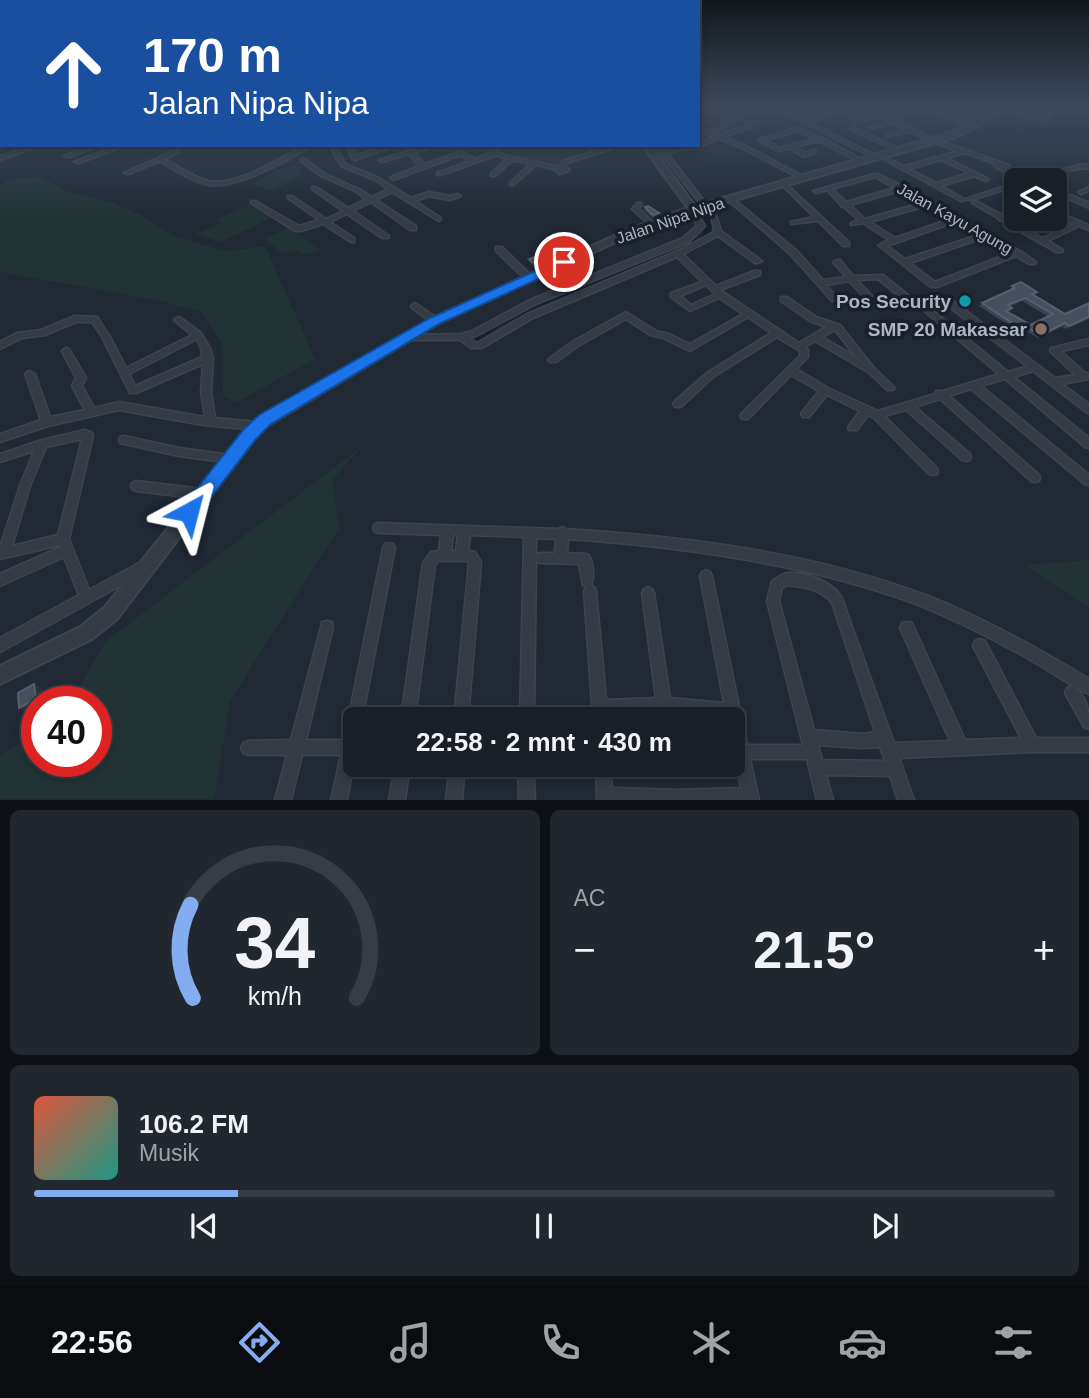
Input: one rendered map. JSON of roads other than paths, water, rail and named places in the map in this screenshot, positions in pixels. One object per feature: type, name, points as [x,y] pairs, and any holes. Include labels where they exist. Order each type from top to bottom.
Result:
[{"type":"street","points":[[738,144],[805,179]]},
{"type":"street","points":[[768,144],[778,150],[800,144]]},
{"type":"street","points":[[829,144],[863,162]]},
{"type":"street","points":[[851,144],[878,158]]},
{"type":"street","points":[[888,144],[900,151]]},
{"type":"street","name":"Jalan Nipa Nipa","points":[[257,426],[435,321],[652,224],[699,207],[923,144]]},
{"type":"street","points":[[945,144],[1007,166]]},
{"type":"street","points":[[0,158],[30,147]]},
{"type":"street","points":[[78,147],[83,150]]},
{"type":"street","points":[[67,156],[92,147]]},
{"type":"street","points":[[77,162],[118,147]]},
{"type":"street","points":[[127,173],[177,152],[173,147]]},
{"type":"street","points":[[161,159],[187,174],[219,184],[272,165],[303,147]]},
{"type":"street","points":[[333,147],[343,165],[377,179],[439,219]]},
{"type":"street","points":[[350,147],[355,158],[387,147]]},
{"type":"street","points":[[382,160],[428,147]]},
{"type":"street","points":[[488,147],[509,161],[561,167],[612,151],[616,147]]},
{"type":"street","points":[[648,147],[699,207],[715,219],[718,232],[758,261]]},
{"type":"street","points":[[468,342],[533,302],[692,236],[701,226],[699,207],[660,147]]},
{"type":"street","points":[[665,152],[688,147]]},
{"type":"street","points":[[791,147],[804,155],[813,152]]},
{"type":"street","points":[[410,152],[423,166]]},
{"type":"street","points":[[393,178],[462,152],[473,159]]},
{"type":"street","points":[[904,167],[962,152]]},
{"type":"street","points":[[439,174],[473,159],[496,153]]},
{"type":"street","points":[[942,158],[986,179]]},
{"type":"street","points":[[982,158],[1004,169]]},
{"type":"street","points":[[303,160],[372,200],[412,228]]},
{"type":"street","points":[[888,160],[1059,250]]},
{"type":"street","points":[[486,171],[509,161]]},
{"type":"street","points":[[493,175],[509,161]]},
{"type":"street","points":[[512,184],[535,163]]},
{"type":"street","points":[[394,164],[402,174]]},
{"type":"street","points":[[1067,170],[1089,167]]},
{"type":"street","points":[[937,185],[974,174]]},
{"type":"street","name":"Jalan Kayu Agung","points":[[828,188],[877,175],[1032,262]]},
{"type":"street","points":[[785,185],[846,244]]},
{"type":"street","points":[[314,188],[385,236]]},
{"type":"street","points":[[816,191],[828,188],[843,205],[893,240]]},
{"type":"street","points":[[843,205],[902,188]]},
{"type":"street","points":[[253,202],[298,229],[325,221],[393,189]]},
{"type":"street","points":[[1081,192],[1089,189]]},
{"type":"street","points":[[942,210],[1004,190]]},
{"type":"street","points":[[411,200],[429,194],[450,198],[458,196]]},
{"type":"street","points":[[290,197],[351,240]]},
{"type":"street","points":[[1067,197],[1089,207]]},
{"type":"street","points":[[730,199],[784,243],[835,299]]},
{"type":"street","points":[[853,224],[929,203]]},
{"type":"street","points":[[639,204],[635,209],[652,224]]},
{"type":"street","points":[[793,223],[820,218]]},
{"type":"street","points":[[1067,218],[1089,229]]},
{"type":"street","points":[[957,219],[884,243],[883,246],[934,285],[1017,253]]},
{"type":"street","points":[[1041,240],[1079,224]]},
{"type":"street","points":[[406,338],[468,342],[479,346],[530,316],[678,254],[709,240],[718,232]]},
{"type":"street","points":[[904,262],[984,234]]},
{"type":"street","points":[[499,249],[529,278]]},
{"type":"street","points":[[678,254],[717,293],[804,350],[805,355],[744,416]]},
{"type":"street","points":[[837,262],[868,296]]},
{"type":"street","points":[[705,283],[674,295],[690,307],[757,272]]},
{"type":"street","points":[[822,283],[880,276],[902,296],[924,307],[1002,375],[1089,444]]},
{"type":"street","points":[[784,299],[813,319],[838,328],[890,388]]},
{"type":"street","points":[[924,307],[950,303],[1089,409]]},
{"type":"street","points":[[415,306],[435,321]]},
{"type":"street","points":[[553,360],[626,315],[653,333],[692,348],[748,314]]},
{"type":"street","points":[[0,346],[20,335],[42,333],[75,318],[94,319],[100,325],[133,391],[130,407]]},
{"type":"street","points":[[178,320],[203,341],[208,358],[206,391],[209,421]]},
{"type":"street","points":[[800,346],[833,327]]},
{"type":"street","points":[[678,404],[710,375],[777,333]]},
{"type":"street","points":[[124,373],[198,335]]},
{"type":"street","points":[[815,337],[872,370]]},
{"type":"street","points":[[1087,377],[1054,350],[1089,342]]},
{"type":"street","points":[[66,351],[81,378],[77,386],[91,411]]},
{"type":"street","points":[[133,391],[208,358]]},
{"type":"street","points":[[877,415],[939,393],[1033,368]]},
{"type":"street","points":[[790,370],[877,415],[933,471]]},
{"type":"street","points":[[30,374],[47,422]]},
{"type":"street","points":[[1053,382],[1087,377]]},
{"type":"street","points":[[973,385],[1089,481]]},
{"type":"street","points":[[806,414],[825,390]]},
{"type":"street","points":[[939,393],[1035,478]]},
{"type":"street","points":[[908,406],[966,457]]},
{"type":"street","points":[[1,434],[91,411],[130,407],[209,421],[257,426]]},
{"type":"street","points":[[853,428],[866,410]]},
{"type":"street","points":[[0,675],[42,656],[99,624],[120,603],[257,426]]},
{"type":"street","points":[[0,458],[74,435],[88,436],[65,544],[86,597]]},
{"type":"street","points":[[124,440],[179,452],[231,458]]},
{"type":"street","points":[[42,444],[2,554],[65,544]]},
{"type":"street","points":[[136,486],[203,494]]},
{"type":"street","points":[[379,528],[562,532],[699,545],[794,562],[938,606],[1048,662],[1089,687]]},
{"type":"street","points":[[444,556],[448,529]]},
{"type":"street","points":[[461,556],[465,530]]},
{"type":"street","points":[[561,558],[562,532]]},
{"type":"street","points":[[527,707],[530,533]]},
{"type":"street","points":[[0,580],[65,544]]},
{"type":"street","points":[[359,707],[389,548]]},
{"type":"street","points":[[410,707],[429,563],[435,556],[471,555],[475,562],[462,707]]},
{"type":"street","points":[[541,558],[585,559],[599,707]]},
{"type":"street","points":[[794,562],[798,581]]},
{"type":"street","points":[[0,645],[148,565]]},
{"type":"street","points":[[706,576],[731,707]]},
{"type":"street","points":[[825,800],[774,601],[773,589],[780,580],[798,581],[825,589],[837,600],[906,800]]},
{"type":"street","points":[[648,593],[664,705]]},
{"type":"street","points":[[283,800],[327,627]]},
{"type":"street","points":[[907,628],[961,748]]},
{"type":"street","points":[[980,646],[1032,745]]},
{"type":"street","points":[[1072,694],[1089,722]]},
{"type":"street","points":[[648,707],[687,707]]},
{"type":"street","points":[[813,752],[863,741],[886,745],[961,748],[1089,745]]},
{"type":"street","points":[[248,748],[343,747]]},
{"type":"street","points":[[745,752],[813,752],[895,769]]},
{"type":"street","points":[[604,777],[605,797],[751,797],[745,770]]},
{"type":"street","points":[[339,800],[345,777]]},
{"type":"street","points":[[397,800],[400,777]]},
{"type":"street","points":[[454,800],[456,777]]},
{"type":"street","points":[[526,777],[527,800]]},
{"type":"waterway","points":[[676,181],[706,218]]},
{"type":"waterway","points":[[474,342],[497,324],[703,239],[709,227],[705,217]]},
{"type":"place","name":"Pos Security","points":[[965,301]]},
{"type":"place","name":"SMP 20 Makassar","points":[[1041,329]]}]
